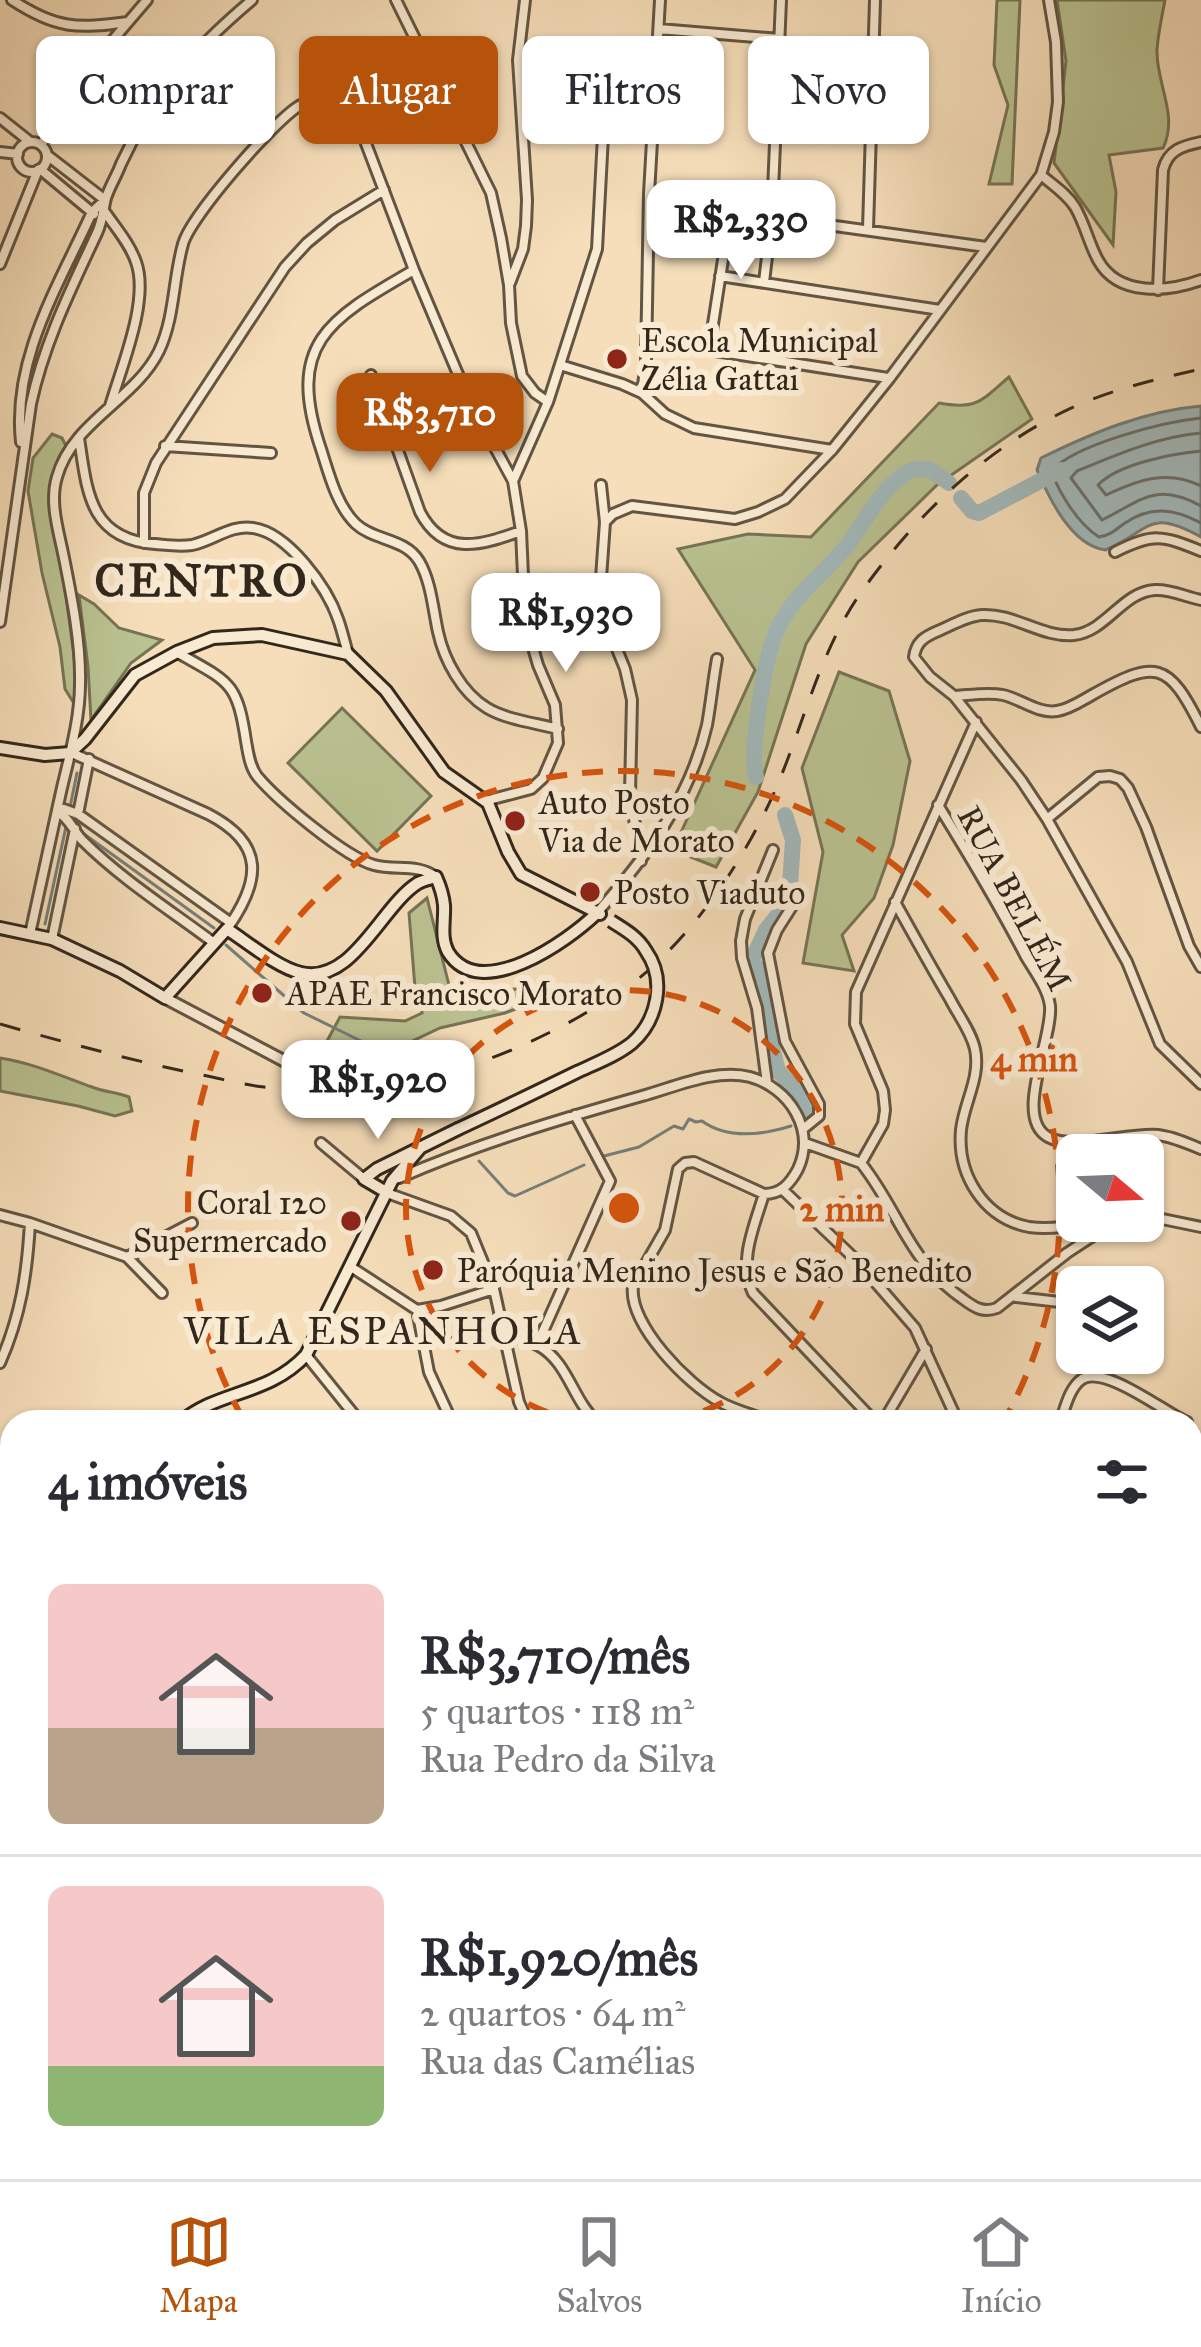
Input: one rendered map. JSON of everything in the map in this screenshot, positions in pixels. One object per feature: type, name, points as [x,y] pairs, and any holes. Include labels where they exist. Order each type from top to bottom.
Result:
[{"type":"main road","points":[[0,748],[45,755],[70,753],[135,675],[199,642],[262,635],[348,654],[386,691],[444,772],[493,809],[521,874],[598,913],[645,948],[658,992],[644,1030],[631,1043],[364,1179]]},
{"type":"main road","points":[[0,928],[52,939],[165,998],[229,926],[301,973],[334,969],[414,887],[436,877],[444,900],[443,940],[458,963],[473,972],[495,973],[534,957],[598,913]]},
{"type":"main road","points":[[198,1410],[283,1376],[306,1355],[389,1186],[421,1147]]},
{"type":"main road","points":[[364,1179],[389,1186]]},
{"type":"street","points":[[12,0],[40,18],[68,26],[129,22]]},
{"type":"street","points":[[134,0],[140,10]]},
{"type":"street","points":[[117,36],[147,0]]},
{"type":"street","points":[[0,622],[38,371],[103,217],[105,200],[154,102],[200,45],[252,0]]},
{"type":"street","points":[[396,0],[491,193],[522,376],[548,402]]},
{"type":"street","points":[[509,285],[526,226],[518,60],[525,0]]},
{"type":"street","points":[[658,36],[660,0]]},
{"type":"street","points":[[780,36],[781,0]]},
{"type":"street","points":[[868,229],[875,0]]},
{"type":"street","points":[[605,522],[632,506],[735,519],[758,512],[784,499],[832,450],[1041,175],[1058,102],[1049,0]]},
{"type":"street","points":[[659,29],[748,36]]},
{"type":"street","points":[[30,934],[78,709],[80,663],[53,500],[56,480],[79,436],[160,350],[190,228],[225,182],[299,107]]},
{"type":"street","points":[[0,118],[105,200]]},
{"type":"street","points":[[1158,290],[1166,159],[1185,145],[1201,142]]},
{"type":"street","points":[[36,144],[22,146],[18,154],[21,167],[39,170],[103,217],[131,252],[141,281],[110,407]]},
{"type":"street","points":[[366,144],[468,398],[513,481],[521,531],[525,620],[555,705],[558,729],[553,759],[538,784],[485,801]]},
{"type":"street","points":[[513,481],[548,402],[597,249],[603,144]]},
{"type":"street","points":[[642,393],[652,144]]},
{"type":"street","points":[[764,282],[775,144]]},
{"type":"street","points":[[0,152],[18,154]]},
{"type":"street","points":[[0,264],[47,155]]},
{"type":"street","points":[[1041,175],[1072,202],[1098,262],[1123,283],[1158,290],[1201,280]]},
{"type":"street","points":[[143,543],[144,493],[165,446],[284,267],[335,220],[384,190]]},
{"type":"street","points":[[649,194],[986,247]]},
{"type":"street","points":[[23,457],[19,401],[31,346],[92,212],[105,200]]},
{"type":"street","points":[[709,350],[731,208]]},
{"type":"street","points":[[414,270],[356,304],[326,331],[312,354],[308,388],[315,433],[333,483],[355,524],[408,549],[419,561],[446,658],[464,687],[489,709],[558,729]]},
{"type":"street","points":[[720,276],[940,310]]},
{"type":"street","points":[[646,345],[709,350],[889,379]]},
{"type":"street","points":[[560,365],[642,393],[665,414],[694,428],[832,450]]},
{"type":"street","points":[[371,375],[428,527],[442,538],[470,545],[521,531]]},
{"type":"street","points":[[79,436],[86,482],[104,525],[143,543],[192,545],[243,527],[264,531],[291,548],[312,573],[331,603],[348,654]]},
{"type":"street","points":[[165,446],[271,453]]},
{"type":"street","points":[[602,485],[605,522],[600,592],[632,700],[630,794],[641,861]]},
{"type":"street","points":[[1114,552],[1155,536],[1201,551]]},
{"type":"street","points":[[1201,603],[1159,589],[1144,592],[1096,628],[1078,634],[1058,635],[984,614],[920,641],[914,657],[976,722],[1047,819],[1127,962],[1160,1043],[1201,1084]]},
{"type":"street","points":[[320,650],[332,644],[340,627]]},
{"type":"street","points":[[177,652],[232,688],[241,706],[252,767],[289,805],[349,854],[381,867],[425,869],[436,877]]},
{"type":"street","points":[[598,913],[668,822],[698,756],[716,659]]},
{"type":"street","points":[[954,696],[999,694],[1057,711],[1128,674],[1156,672],[1183,691],[1201,727]]},
{"type":"street","points":[[861,1163],[883,1124],[885,1109],[883,1091],[862,1045],[854,1010],[856,992],[976,722]]},
{"type":"street","points":[[57,809],[78,814],[229,926],[250,892],[253,876],[246,841],[229,825],[70,753]]},
{"type":"street","points":[[52,939],[89,759]]},
{"type":"street","points":[[1047,819],[1098,777],[1120,779],[1146,827],[1201,968]]},
{"type":"street","name":"RUA BELÉM","points":[[938,806],[993,894],[1049,1002],[1050,1024],[1033,1096],[1035,1125],[1046,1136],[1061,1141],[1154,1134],[1201,1150]]},
{"type":"street","points":[[57,809],[82,840],[214,943]]},
{"type":"street","points":[[767,1084],[757,1008],[741,940],[773,850]]},
{"type":"street","points":[[798,897],[768,953],[785,1040],[820,1104],[819,1116],[803,1129]]},
{"type":"street","points":[[895,902],[973,1040],[976,1068],[960,1145],[962,1166],[972,1188],[1008,1220],[1025,1226],[1056,1227]]},
{"type":"street","points":[[165,998],[288,1063]]},
{"type":"street","points":[[389,1186],[447,1156],[705,1079],[748,1077],[778,1091],[795,1109],[805,1143],[801,1162],[783,1190],[764,1194],[694,1162],[685,1163],[675,1178],[660,1244],[631,1294],[669,1362],[723,1405],[737,1410]]},
{"type":"street","points":[[537,1345],[610,1181],[575,1115]]},
{"type":"street","points":[[321,1143],[364,1179]]},
{"type":"street","points":[[805,1143],[861,1163],[930,1273],[976,1309],[998,1308],[1084,1242]]},
{"type":"street","points":[[389,1186],[462,1223],[471,1233],[494,1289],[522,1410]]},
{"type":"street","points":[[783,1190],[878,1284],[915,1328],[953,1410]]},
{"type":"street","points":[[764,1194],[746,1262],[747,1281],[753,1293],[867,1410]]},
{"type":"street","points":[[0,1215],[127,1257],[162,1293]]},
{"type":"street","points":[[1164,1219],[1201,1227]]},
{"type":"street","points":[[0,1363],[26,1279],[30,1222]]},
{"type":"street","points":[[127,1257],[192,1223]]},
{"type":"street","points":[[351,1267],[417,1310],[494,1289]]},
{"type":"street","points":[[1015,1296],[1056,1301]]},
{"type":"street","points":[[417,1310],[429,1372],[446,1410]]},
{"type":"street","points":[[503,1334],[550,1354],[587,1410]]},
{"type":"street","points":[[887,1410],[926,1348]]},
{"type":"street","points":[[306,1355],[350,1410]]},
{"type":"street","points":[[1064,1410],[1072,1390],[1093,1376],[1129,1388],[1162,1410]]},
{"type":"green space","points":[[997,0],[1020,0],[1012,184],[989,184],[1008,105],[994,65]]},
{"type":"green space","points":[[1057,0],[1165,0],[1157,50],[1168,111],[1167,136],[1163,148],[1109,155],[1116,192],[1113,245],[1054,163],[1066,61]]},
{"type":"green space","points":[[1009,377],[1032,419],[937,485],[858,562],[806,644],[758,792],[716,867],[673,850],[755,670],[678,549],[748,534],[811,537],[939,403],[978,402]]},
{"type":"green space","points":[[52,434],[66,446],[51,486],[76,670],[75,705],[65,689],[28,491],[33,458]]},
{"type":"green space","points":[[79,595],[119,628],[162,640],[131,663],[91,720],[88,667]]},
{"type":"green space","points":[[839,672],[889,691],[910,761],[893,845],[874,898],[842,935],[854,971],[803,963],[823,852],[802,768]]},
{"type":"green space","points":[[342,708],[431,796],[377,851],[288,763]]},
{"type":"green space","points":[[427,898],[449,985],[469,990],[526,989],[543,999],[440,1028],[347,1072],[326,1062],[326,1043],[340,1017],[405,1021],[422,1013],[422,996],[415,988],[409,913]]},
{"type":"green space","points":[[0,1058],[129,1097],[132,1111],[115,1116],[0,1091]]},
{"type":"water","points":[[1201,406],[1201,537],[1159,523],[1105,550],[1072,530],[1037,470],[1041,458],[1119,424]]},
{"type":"waterway","points":[[756,777],[759,704],[782,619],[903,475],[929,469],[949,483]]},
{"type":"waterway","points":[[961,498],[979,513],[1061,470]]},
{"type":"waterway","points":[[70,807],[77,773]]},
{"type":"waterway","points":[[785,815],[793,840],[789,901],[766,930],[752,960],[765,982],[778,1071],[809,1104],[808,1119]]},
{"type":"waterway","points":[[45,924],[67,822]]},
{"type":"waterway","points":[[84,834],[214,928]]},
{"type":"waterway","points":[[226,945],[304,1013],[363,1042],[393,1065]]},
{"type":"waterway","points":[[604,1156],[639,1147],[674,1126],[683,1129],[689,1119],[734,1133],[791,1126]]},
{"type":"waterway","points":[[479,1161],[515,1196],[584,1165]]},
{"type":"railway","points":[[0,1024],[177,1070],[256,1086],[306,1090],[426,1078],[502,1054],[577,1018],[644,974],[715,896],[764,814],[846,617],[925,515],[999,451],[1055,416],[1108,393],[1201,369]]},
{"type":"place","name":"Escola Municipal Zélia Gattai","points":[[617,359]]},
{"type":"place","name":"Auto Posto Via de Morato","points":[[515,821]]},
{"type":"place","name":"Posto Viaduto","points":[[590,892]]},
{"type":"place","name":"APAE Francisco Morato","points":[[262,993]]},
{"type":"place","name":"Coral 120 Supermercado","points":[[351,1221]]},
{"type":"place","name":"Paróquia Menino Jesus e São Benedito","points":[[433,1270]]},
{"type":"district","name":"CENTRO","points":[[202,580]]},
{"type":"district","name":"VILA ESPANHOLA","points":[[384,1330]]}]
